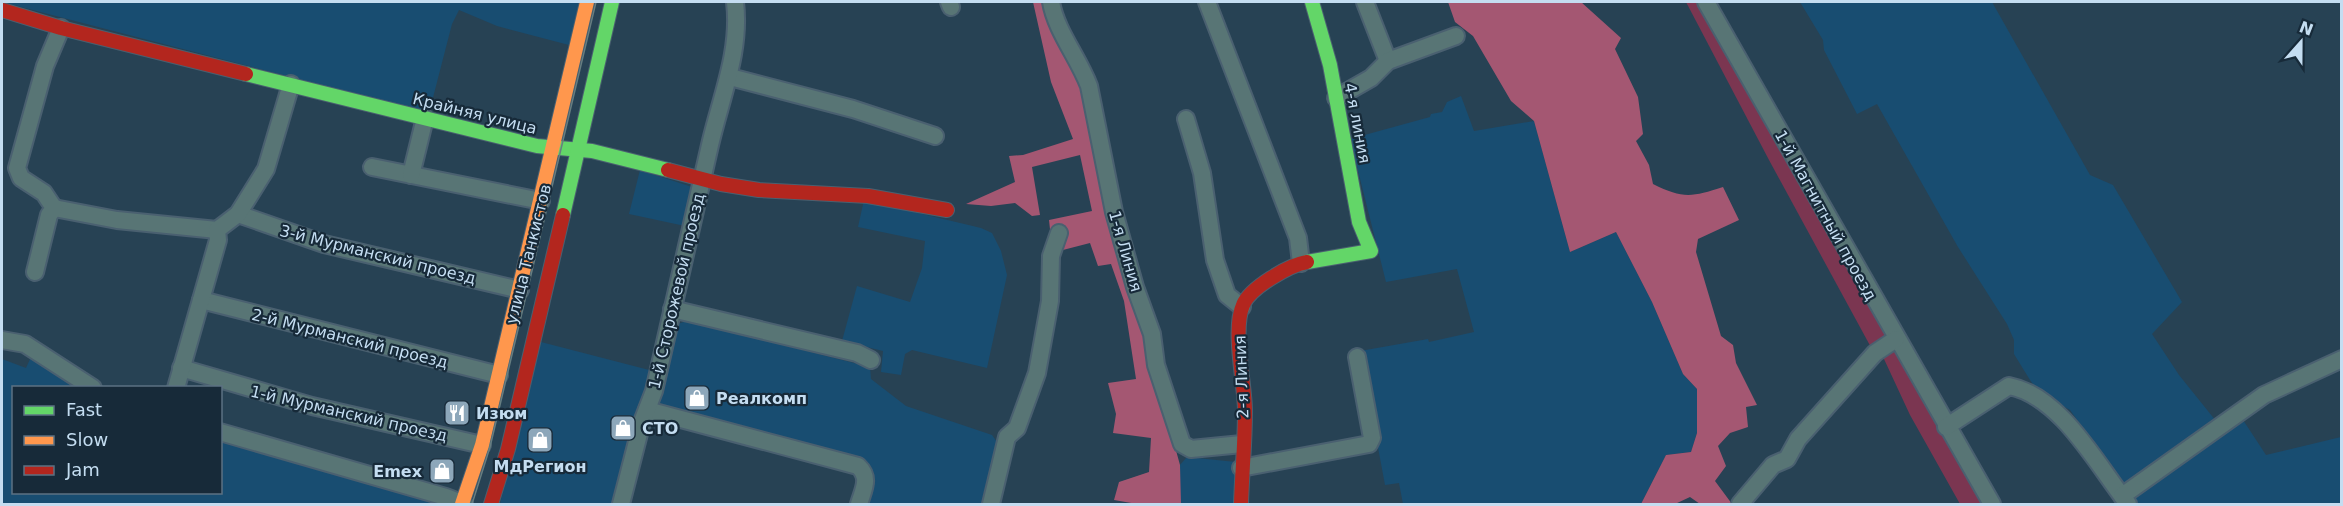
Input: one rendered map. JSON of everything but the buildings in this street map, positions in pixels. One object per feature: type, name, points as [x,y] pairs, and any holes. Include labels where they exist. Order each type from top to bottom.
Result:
[{"type":"street","name":"улица Танкистов","points":[[463,504],[482,445],[520,290],[586,2]]},
{"type":"street","name":"улица Танкистов","points":[[491,504],[508,449],[612,2]]},
{"type":"street","points":[[735,2],[734,46],[730,77],[853,109],[935,136]]},
{"type":"street","name":"1-я Линия","points":[[1051,2],[1053,14],[1082,66],[1089,86],[1114,212],[1135,287],[1152,334],[1156,365],[1182,444],[1191,448],[1242,444]]},
{"type":"street","points":[[1186,119],[1202,173],[1215,260],[1227,295],[1242,307],[1247,299],[1274,276],[1301,263],[1298,238],[1207,2]]},
{"type":"street","name":"4-я линия","points":[[1301,263],[1371,251],[1359,222],[1330,65],[1312,2]]},
{"type":"street","points":[[1365,2],[1388,61]]},
{"type":"street","name":"1-й Магнитный проезд","points":[[1706,2],[1946,427],[1992,504]]},
{"type":"street","name":"Крайняя улица","points":[[2,10],[61,28],[537,146],[592,151],[702,179],[759,190],[868,196],[947,210]]},
{"type":"street","points":[[61,28],[45,66],[17,168],[21,178],[44,193],[54,208],[117,220],[217,230],[238,214],[266,169],[291,84]]},
{"type":"street","points":[[1336,98],[1371,78],[1388,61],[1456,36]]},
{"type":"street","name":"1-й Сторожевой проезд","points":[[621,504],[654,391],[715,123],[730,77]]},
{"type":"street","points":[[411,175],[424,118]]},
{"type":"street","points":[[372,167],[541,201]]},
{"type":"street","points":[[35,272],[49,215],[54,208]]},
{"type":"street","name":"3-й Мурманский проезд","points":[[238,214],[324,244],[520,290]]},
{"type":"street","points":[[176,386],[218,240],[217,230]]},
{"type":"street","points":[[991,504],[1007,437],[1017,428],[1036,373],[1050,301],[1051,256],[1059,233]]},
{"type":"street","name":"2-й Мурманский проезд","points":[[201,300],[499,375]]},
{"type":"street","name":"2-я Линия","points":[[1241,504],[1245,410],[1239,357],[1242,307]]},
{"type":"street","points":[[672,309],[857,353],[872,360]]},
{"type":"street","points":[[1740,504],[1773,465],[1787,459],[1798,439],[1875,353],[1896,339]]},
{"type":"street","points":[[2,340],[25,344],[91,386]]},
{"type":"street","points":[[1241,468],[1369,444],[1372,438],[1357,357]]},
{"type":"street","points":[[1946,427],[2009,386],[2023,389],[2064,419],[2125,500],[2264,394],[2342,359]]},
{"type":"street","name":"1-й Мурманский проезд","points":[[181,368],[312,406],[482,445]]},
{"type":"street","points":[[647,410],[858,466],[865,473],[866,480],[859,504]]},
{"type":"street","points":[[222,433],[463,504]]},
{"type":"shaded area","points":[[2,2],[579,2],[569,45],[497,26],[459,10],[452,24],[429,113]]},
{"type":"shaded area","points":[[1033,2],[1047,2],[1078,70],[1131,287],[1180,465],[1181,504],[1137,504],[1114,500],[1119,482],[1149,472],[1151,438],[1113,433],[1116,414],[1108,383],[1136,379],[1124,301],[1111,264],[1098,266],[1090,243],[1059,251],[1052,248],[1049,220],[1092,211],[1080,155],[1032,167],[1040,215],[1032,216],[1015,203],[991,206],[966,204],[1015,182],[1009,156],[1023,155],[1073,139],[1051,82]]},
{"type":"shaded area","points":[[1448,2],[1581,2],[1621,38],[1615,49],[1638,97],[1643,134],[1636,141],[1649,165],[1653,184],[1672,192],[1688,195],[1723,187],[1739,220],[1698,239],[1696,252],[1721,336],[1733,345],[1736,363],[1757,405],[1746,407],[1748,427],[1730,433],[1718,446],[1726,466],[1715,481],[1732,504],[1700,504],[1690,497],[1675,504],[1641,504],[1666,455],[1691,452],[1697,433],[1697,389],[1683,374],[1652,302],[1616,232],[1570,252],[1534,121],[1511,101],[1473,36],[1455,22]]},
{"type":"shaded area","points":[[1686,2],[1700,2],[1889,338],[1873,351],[1769,160]]},
{"type":"shaded area","points":[[1800,2],[1992,2],[2090,175],[2113,185],[2182,302],[2152,334],[2179,375],[2216,421],[2127,485],[2123,484],[2070,410],[2040,394],[2030,380],[2014,354],[2014,340],[2007,324],[1958,247],[1877,104],[1857,114],[1824,50],[1823,40]]},
{"type":"shaded area","points":[[1461,96],[1474,131],[1534,121],[1570,252],[1616,232],[1652,302],[1683,374],[1697,389],[1697,433],[1691,452],[1666,455],[1641,504],[1403,504],[1399,483],[1385,485],[1360,351],[1428,339],[1429,342],[1474,332],[1457,269],[1386,282],[1350,139],[1430,117],[1431,114],[1442,112],[1447,102]]},
{"type":"shaded area","points":[[640,170],[692,187],[685,226],[629,214]]},
{"type":"shaded area","points":[[864,200],[981,228],[992,233],[1001,251],[1007,275],[987,368],[912,350],[905,354],[901,375],[881,372],[883,351],[842,341],[857,286],[910,302],[922,268],[925,241],[858,227]]},
{"type":"shaded area","points":[[687,321],[870,367],[871,379],[906,406],[992,435],[997,442],[981,504],[865,504],[872,482],[871,467],[862,460],[663,407],[659,402],[674,325]]},
{"type":"shaded area","points":[[541,342],[653,371],[614,504],[500,504]]},
{"type":"shaded area","points":[[1896,347],[1986,504],[1960,504],[1910,415],[1884,359],[1876,355]]},
{"type":"shaded area","points":[[31,357],[82,386],[12,386],[12,494],[222,494],[222,440],[451,504],[2,504],[2,359],[26,368]]},
{"type":"shaded area","points":[[2243,420],[2266,455],[2341,437],[2341,504],[2135,504],[2134,498]]},
{"type":"shaded area","points":[[1187,457],[1236,462],[1236,504],[1180,504],[1179,466]]},
{"type":"tram line","points":[[472,504],[490,447],[596,2]]},
{"type":"traffic: fast","points":[[563,215],[612,2]]},
{"type":"traffic: fast","points":[[1307,262],[1371,251],[1359,222],[1330,65],[1312,2]]},
{"type":"traffic: fast","points":[[246,74],[537,146],[592,151],[668,170]]},
{"type":"traffic: slow","points":[[462,504],[482,445],[587,2]]},
{"type":"traffic: jam","points":[[2,10],[61,28],[246,74]]},
{"type":"traffic: jam","points":[[668,170],[721,184],[759,190],[868,196],[947,210]]},
{"type":"traffic: jam","points":[[491,504],[508,449],[563,215]]},
{"type":"traffic: jam","points":[[1241,504],[1245,411],[1239,342],[1240,316],[1243,305],[1253,292],[1281,272],[1307,262]]},
{"type":"place","name":"Реалкомп","points":[[697,398]]},
{"type":"place","name":"Изюм","points":[[457,413]]},
{"type":"place","name":"СТО","points":[[623,428]]},
{"type":"place","name":"МдРегион","points":[[540,440]]},
{"type":"place","name":"Emex","points":[[442,471]]}]
